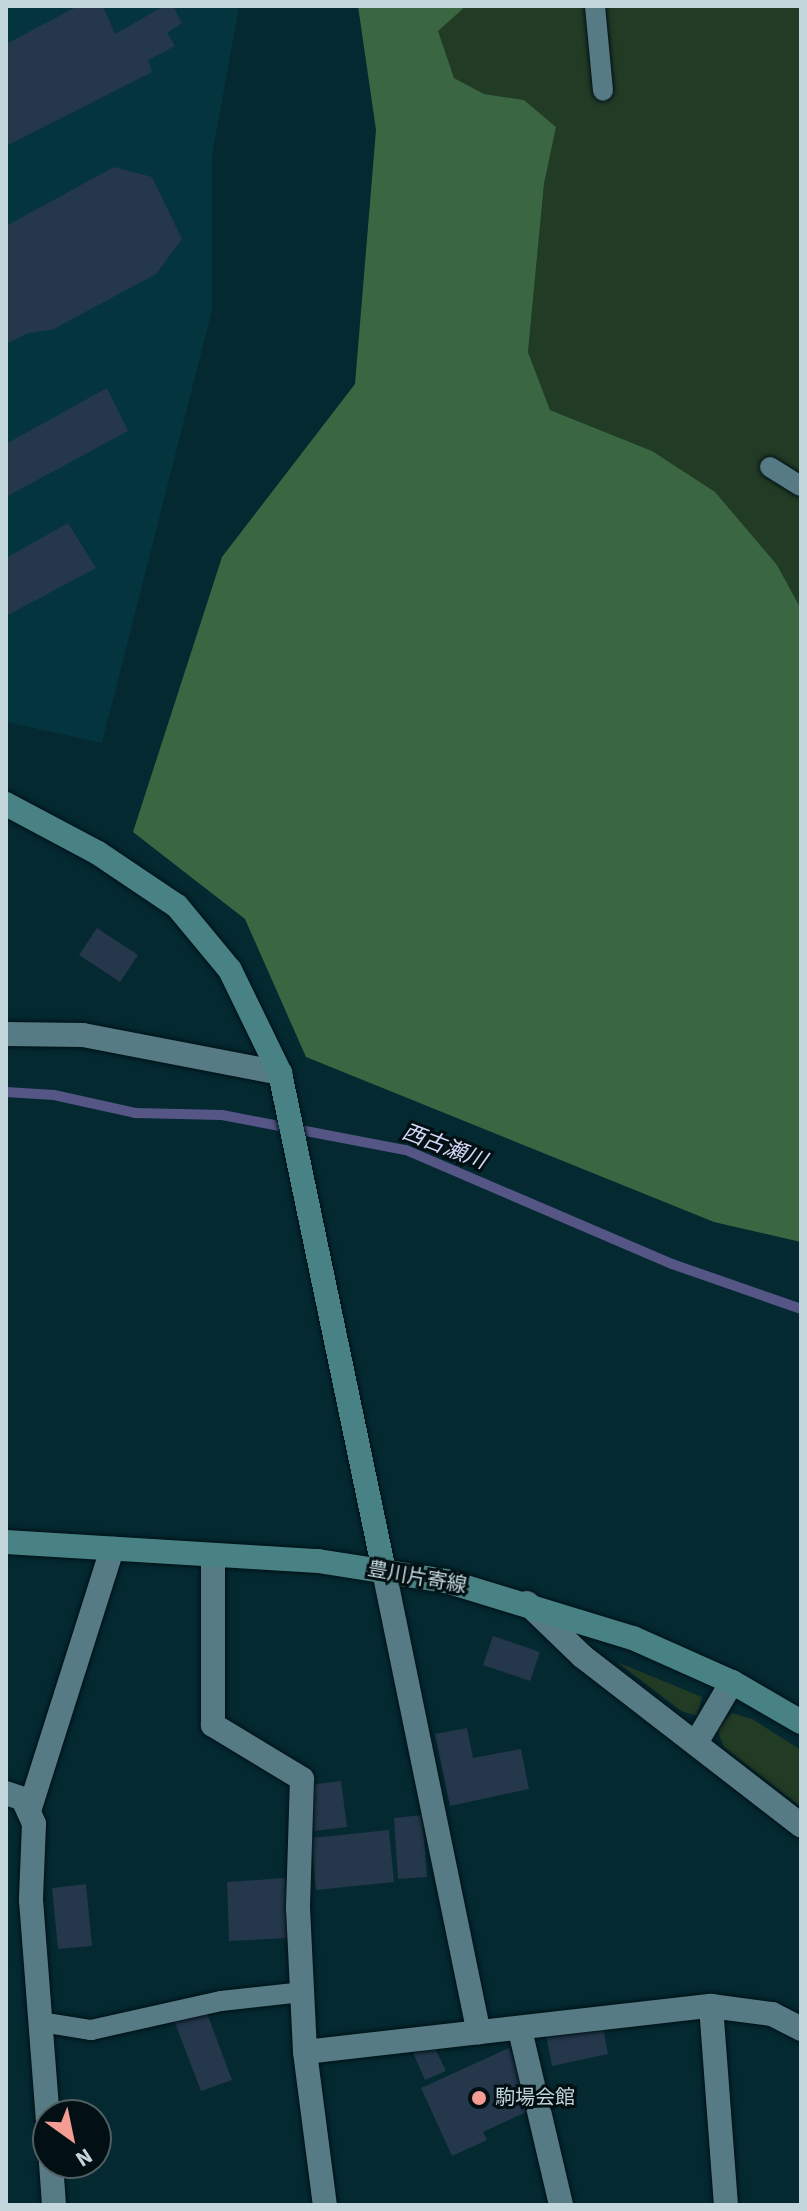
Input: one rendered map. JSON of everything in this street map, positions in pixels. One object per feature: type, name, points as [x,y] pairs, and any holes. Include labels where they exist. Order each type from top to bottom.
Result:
[{"type":"street","points":[[6,804],[98,853],[177,906],[230,970],[280,1073],[299,1152],[479,2032]]},
{"type":"street","points":[[6,1034],[83,1035],[280,1073]]},
{"type":"street","name":"豊川片寄線","points":[[6,1542],[213,1555],[384,1571],[525,1601],[633,1638],[732,1682],[801,1722]]},
{"type":"street","points":[[46,2099],[29,1811],[112,1549]]},
{"type":"street","points":[[213,1555],[213,1725],[302,1779],[305,2052],[325,2205]]},
{"type":"street","points":[[525,1601],[582,1656],[801,1825]]},
{"type":"street","points":[[696,1743],[732,1682]]},
{"type":"street","points":[[6,1793],[23,1799],[29,1811]]},
{"type":"street","points":[[305,2052],[711,2006],[772,2014],[801,2029]]},
{"type":"street","points":[[711,2006],[726,2205]]},
{"type":"street","points":[[520,2030],[561,2205]]},
{"type":"street","points":[[52,2179],[54,2205]]},
{"type":"lane","points":[[595,6],[603,91]]},
{"type":"lane","points":[[770,467],[801,486]]},
{"type":"lane","points":[[41,2022],[91,2030],[221,2001],[302,1992]]},
{"type":"shaded area","points":[[6,6],[239,6],[212,156],[212,310],[102,743],[6,722]]},
{"type":"green space","points":[[358,6],[466,6],[438,31],[454,78],[484,94],[524,100],[556,127],[544,184],[528,352],[550,410],[652,451],[715,492],[777,565],[801,609],[801,1242],[714,1222],[306,1057],[245,919],[133,832],[222,557],[355,384],[376,130]]},
{"type":"green space","points":[[466,6],[801,6],[801,609],[777,565],[652,451],[550,410],[528,352],[544,184],[556,127],[524,100],[484,94],[454,78],[437,30]]},
{"type":"green space","points":[[617,1662],[702,1697],[697,1716],[681,1711]]},
{"type":"green space","points":[[732,1713],[752,1719],[801,1750],[801,1807],[724,1747],[717,1729]]},
{"type":"building","points":[[78,6],[103,6],[115,34],[164,6],[173,6],[182,23],[167,33],[175,46],[148,60],[152,72],[6,146],[6,44]]},
{"type":"building","points":[[114,167],[152,177],[182,239],[156,274],[52,330],[28,333],[6,344],[6,226]]},
{"type":"building","points":[[107,388],[128,431],[6,497],[6,444]]},
{"type":"building","points":[[68,523],[96,568],[6,616],[6,558]]},
{"type":"building","points":[[97,928],[138,955],[120,982],[79,955]]},
{"type":"building","points":[[493,1636],[540,1652],[530,1681],[483,1665]]},
{"type":"building","points":[[467,1728],[473,1758],[521,1749],[529,1789],[450,1806],[435,1734]]},
{"type":"building","points":[[341,1781],[347,1827],[314,1831],[308,1785]]},
{"type":"building","points":[[422,1815],[427,1877],[398,1879],[394,1818]]},
{"type":"building","points":[[389,1830],[394,1882],[316,1890],[311,1838]]},
{"type":"building","points":[[285,1878],[289,1938],[229,1941],[227,1882]]},
{"type":"building","points":[[86,1884],[92,1946],[58,1949],[52,1888]]},
{"type":"building","points":[[205,2008],[232,2080],[201,2091],[174,2020]]},
{"type":"building","points":[[602,2023],[608,2054],[552,2066],[546,2035]]},
{"type":"building","points":[[433,2044],[446,2071],[425,2080],[413,2053]]},
{"type":"building","name":"駒場会館","points":[[509,2048],[537,2107],[483,2132],[487,2140],[452,2156],[421,2088]]},
{"type":"waterway","name":"西古瀬川","points":[[6,1092],[54,1095],[135,1113],[222,1115],[406,1150],[672,1264],[801,1309]]},
{"type":"place","name":"駒場会館","points":[[479,2098]]}]
